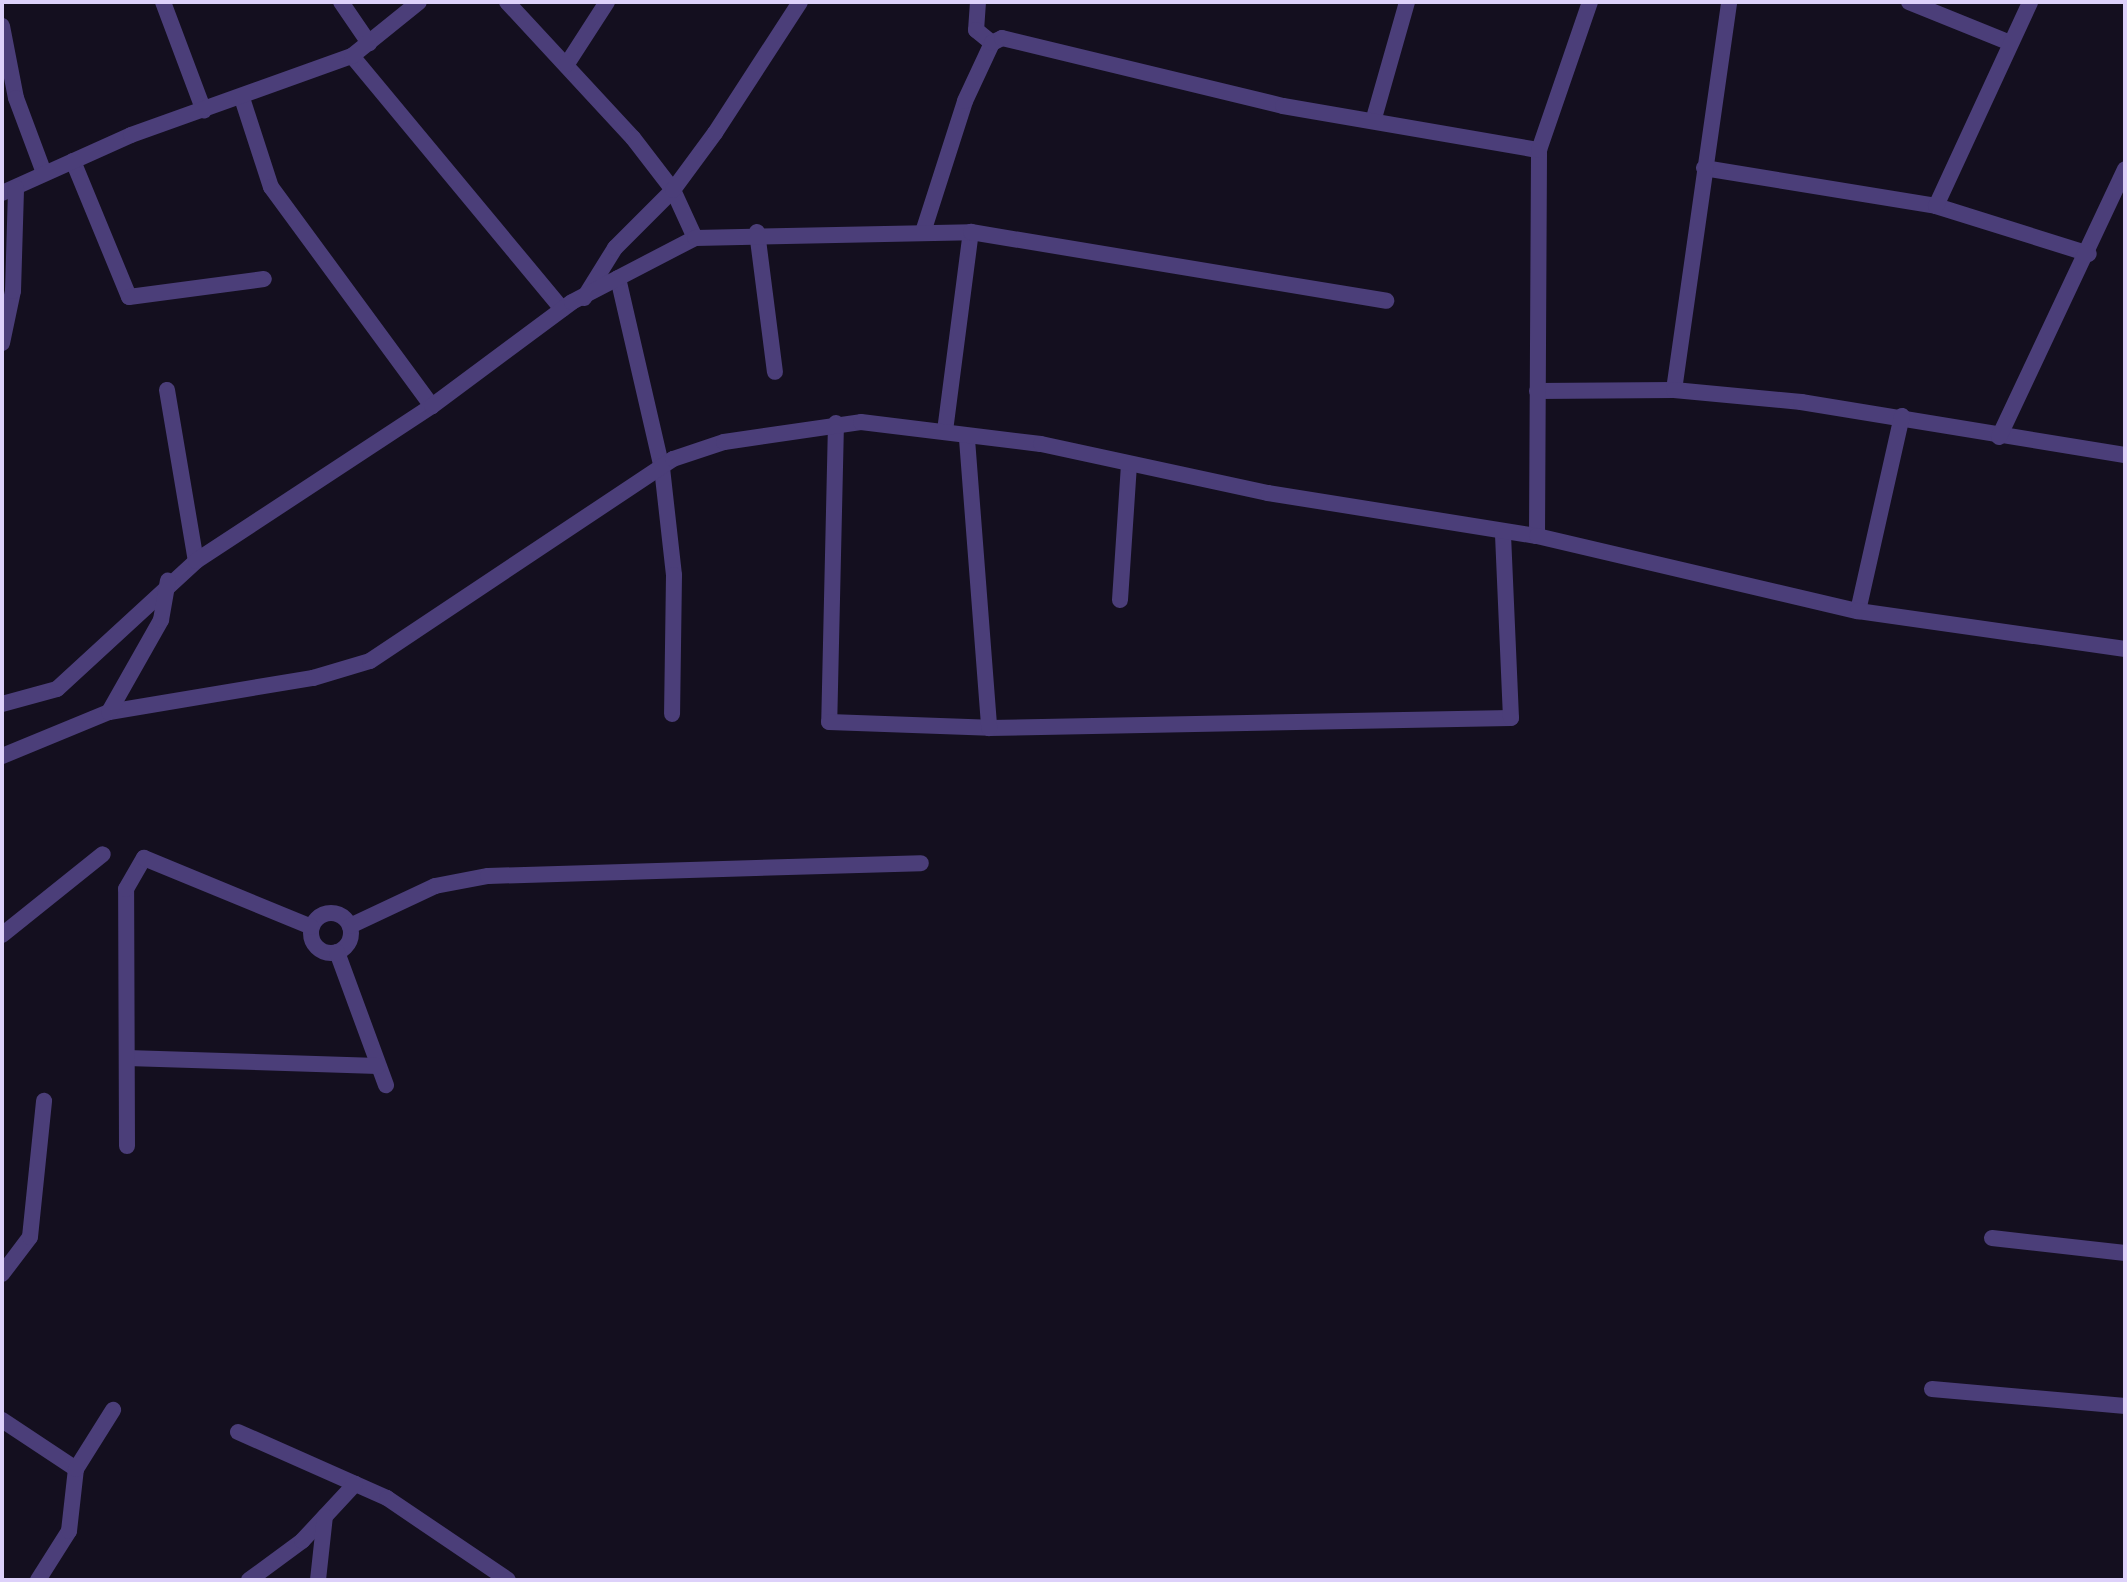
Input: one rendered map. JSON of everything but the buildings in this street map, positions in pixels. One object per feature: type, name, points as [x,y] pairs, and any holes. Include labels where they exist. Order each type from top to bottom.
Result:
[{"type":"street","points":[[163,2],[204,111]]},
{"type":"street","points":[[341,2],[369,43]]},
{"type":"street","points":[[2,343],[13,291],[9,190],[73,161],[352,56],[419,2]]},
{"type":"street","points":[[507,2],[567,64],[673,190],[695,238]]},
{"type":"street","points":[[567,64],[607,2]]},
{"type":"street","points":[[584,299],[615,248],[673,190],[800,2]]},
{"type":"street","points":[[978,2],[976,30],[992,43],[1029,41],[1283,106],[1374,118],[1539,150]]},
{"type":"street","points":[[1374,118],[1407,2]]},
{"type":"street","points":[[1537,536],[1539,150],[1590,2]]},
{"type":"street","points":[[1674,390],[1729,2]]},
{"type":"street","points":[[1909,2],[2008,42]]},
{"type":"street","points":[[1936,206],[2008,42],[2030,3]]},
{"type":"street","points":[[2,26],[16,98],[44,173]]},
{"type":"street","points":[[924,229],[992,43]]},
{"type":"street","points":[[352,56],[562,309]]},
{"type":"street","points":[[242,98],[271,187],[432,406]]},
{"type":"street","points":[[73,161],[129,297],[264,279]]},
{"type":"street","points":[[1704,168],[1936,206],[2089,254]]},
{"type":"street","points":[[1999,437],[2089,254],[2125,169]]},
{"type":"street","points":[[2,704],[69,681],[168,581],[196,561],[432,406],[562,309],[695,238],[757,232],[924,229],[971,232],[1386,301]]},
{"type":"street","points":[[757,232],[775,372]]},
{"type":"street","points":[[945,431],[971,232]]},
{"type":"street","points":[[618,278],[662,468],[674,575],[672,714]]},
{"type":"street","points":[[167,390],[196,561]]},
{"type":"street","points":[[1537,391],[1674,390],[1902,416],[1999,437],[2125,455]]},
{"type":"street","points":[[1858,611],[1902,416]]},
{"type":"street","points":[[836,423],[829,722],[989,728],[1511,718],[1503,535]]},
{"type":"street","points":[[2,756],[109,712],[313,678],[370,661],[662,468],[714,445],[836,423],[945,431],[967,439],[1041,444],[1129,464],[1503,535],[1537,536],[1858,611],[2125,649]]},
{"type":"street","points":[[967,439],[989,728]]},
{"type":"street","points":[[1120,600],[1129,464]]},
{"type":"street","points":[[109,712],[161,620],[168,581]]},
{"type":"street","points":[[2,935],[103,854]]},
{"type":"street","points":[[127,1146],[126,889],[144,858],[311,927],[319,950],[337,952],[347,945],[350,926]]},
{"type":"street","points":[[350,926],[435,886],[488,876],[921,863]]},
{"type":"street","points":[[311,927],[330,912],[350,926]]},
{"type":"street","points":[[337,952],[386,1085]]},
{"type":"street","points":[[127,1058],[378,1066]]},
{"type":"street","points":[[2,1274],[30,1237],[44,1101]]},
{"type":"street","points":[[1992,1238],[2125,1253]]},
{"type":"street","points":[[1932,1389],[2125,1406]]},
{"type":"street","points":[[38,1580],[69,1531],[76,1469],[113,1410]]},
{"type":"street","points":[[2,1420],[76,1469]]},
{"type":"street","points":[[238,1432],[355,1484],[508,1580]]},
{"type":"street","points":[[249,1580],[325,1516],[355,1484]]},
{"type":"street","points":[[318,1580],[325,1516]]}]
